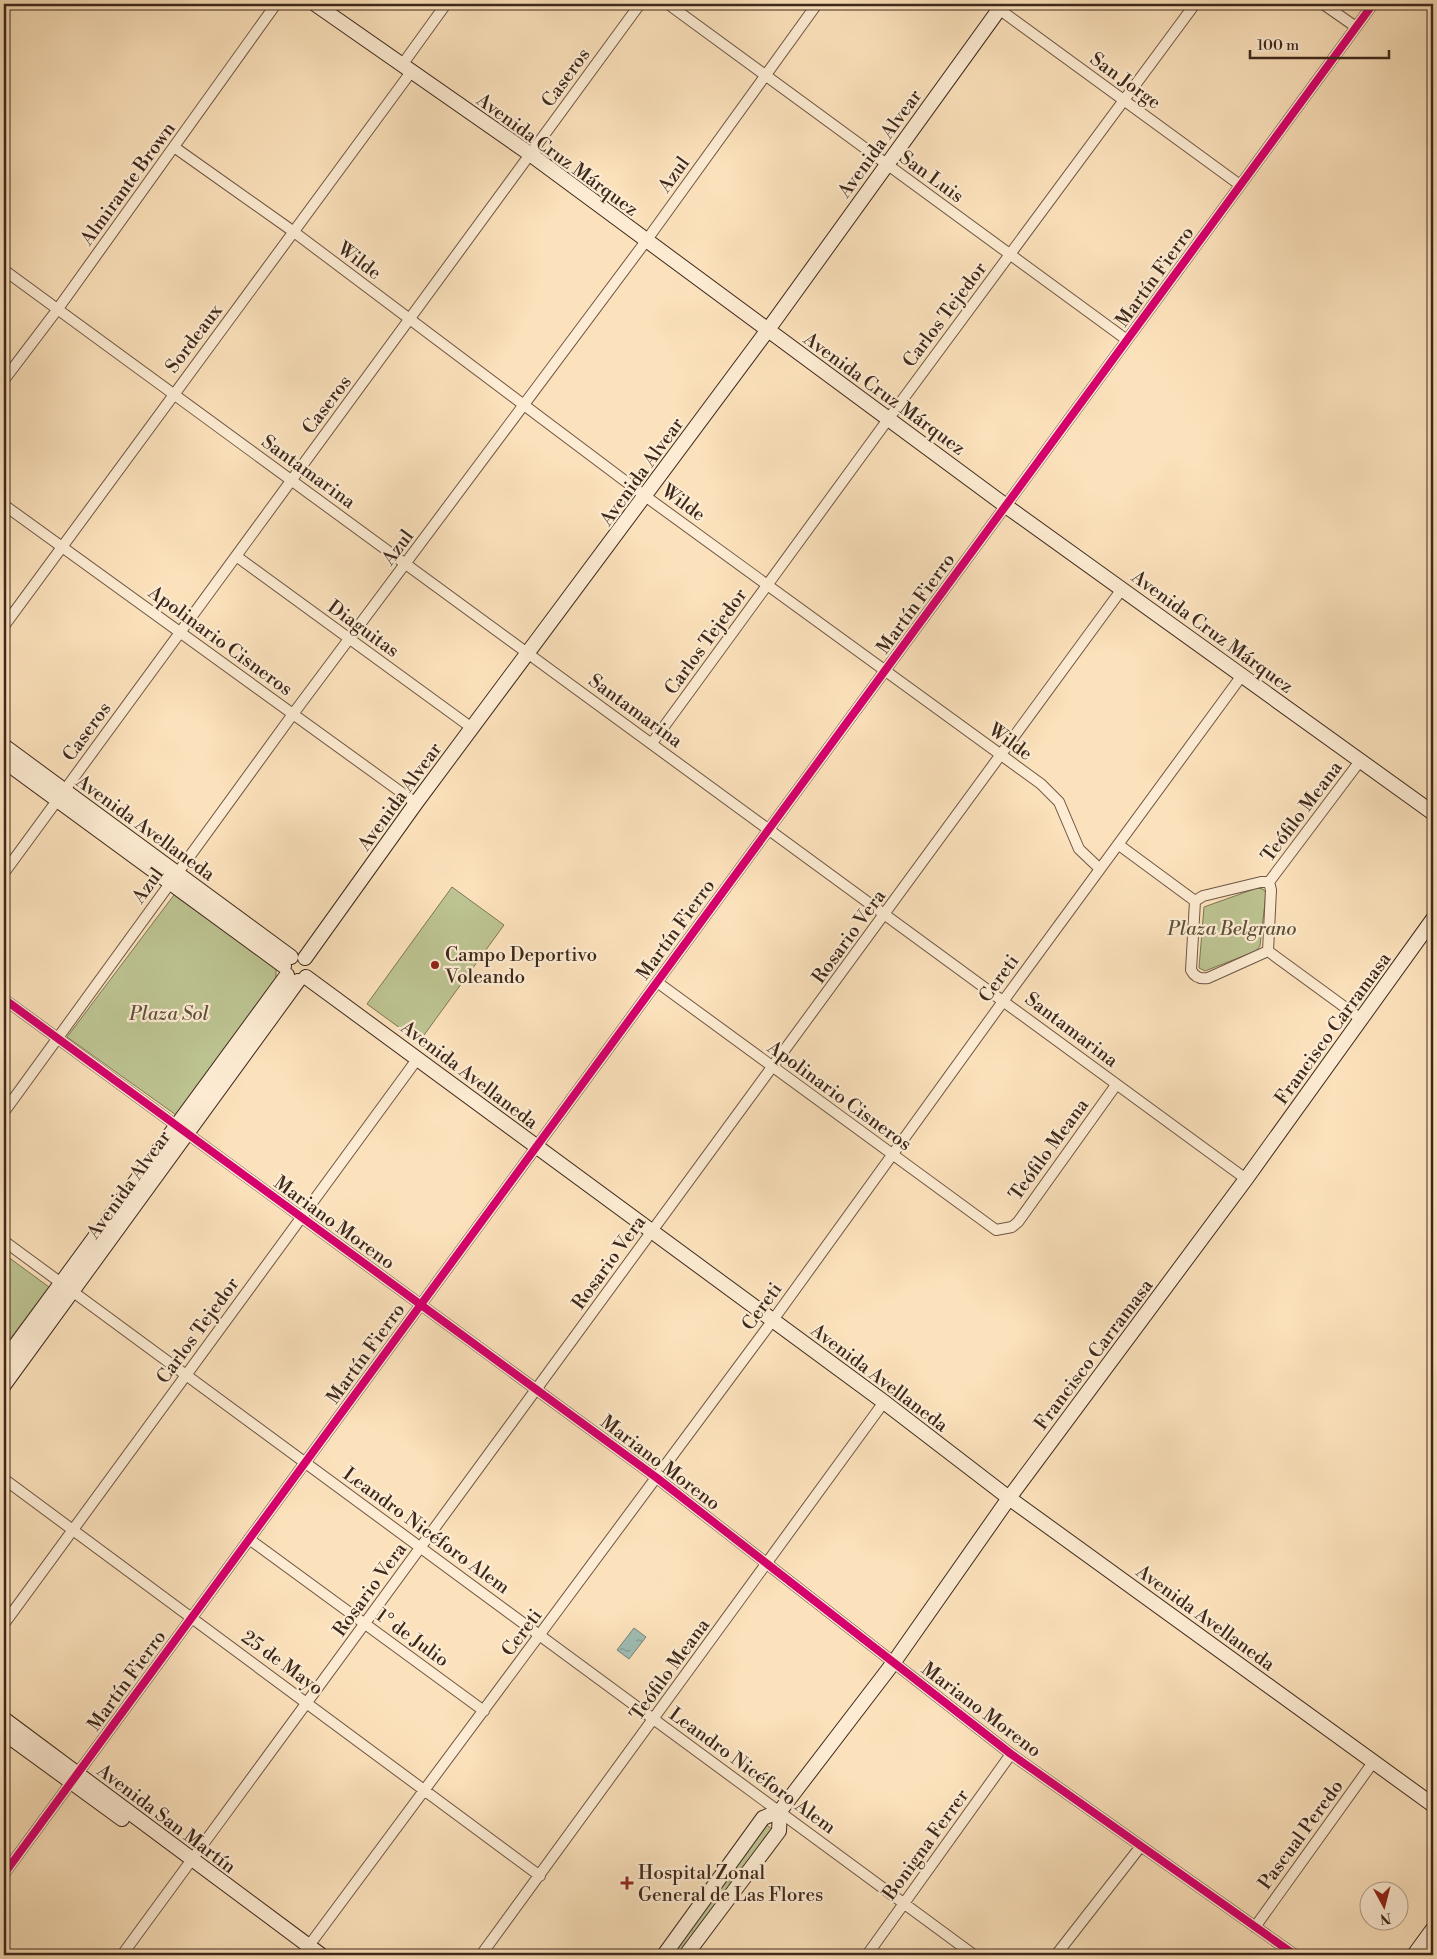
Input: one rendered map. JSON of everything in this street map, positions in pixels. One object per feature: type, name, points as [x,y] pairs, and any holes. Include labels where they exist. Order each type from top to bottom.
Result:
[{"type":"street","name":"Almirante Brown","points":[[4,380],[57,310],[276,4]]},
{"type":"street","name":"Avenida Cruz Márquez","points":[[315,4],[530,154],[1006,506],[1243,674],[1433,813]]},
{"type":"street","name":"Sordeaux","points":[[4,626],[294,232],[406,69],[446,4]]},
{"type":"street","name":"Caseros","points":[[4,874],[640,4]]},
{"type":"street","name":"San Luis","points":[[668,4],[1127,340]]},
{"type":"street","name":"Azul","points":[[4,1112],[293,714],[646,241],[817,4]]},
{"type":"street","name":"Carlos Tejedor","points":[[652,744],[889,418],[1195,4]]},
{"type":"street","points":[[1323,4],[1356,27]]},
{"type":"street","name":"Martín Fierro","points":[[4,1874],[1373,4]]},
{"type":"street","name":"San Jorge","points":[[998,6],[1240,185]]},
{"type":"street","name":"Avenida Alvear","points":[[4,1385],[67,1287],[182,1130],[295,969],[767,331],[998,6]]},
{"type":"street","name":"Wilde","points":[[174,147],[294,232],[523,406],[884,672],[1047,789],[1059,802],[1074,841],[1085,857],[1100,868]]},
{"type":"street","name":"Santamarina","points":[[4,270],[1004,1000],[1246,1180]]},
{"type":"street","name":"Apolinario Cisneros","points":[[4,505],[416,804]]},
{"type":"street","name":"Diaguitas","points":[[236,556],[472,728]]},
{"type":"street","name":"Rosario Vera","points":[[122,1955],[886,914],[1122,589]]},
{"type":"street","name":"Cereti","points":[[306,1952],[773,1320],[1243,674]]},
{"type":"street","name":"Avenida Avellaneda","points":[[4,746],[61,795],[295,969],[884,1402],[1010,1498],[1433,1805]]},
{"type":"street","name":"Avenida Avellaneda","points":[[4,761],[61,795]]},
{"type":"street","name":"Teófilo Meana","points":[[1269,882],[1360,761]]},
{"type":"street","points":[[1119,845],[1195,901]]},
{"type":"street","points":[[1195,901],[1213,894],[1260,882],[1269,882],[1271,890],[1268,952]]},
{"type":"street","points":[[1195,901],[1192,970],[1194,975],[1208,978],[1268,952]]},
{"type":"street","name":"Francisco Carramasa","points":[[664,1955],[763,1818],[780,1811],[894,1662],[1010,1498],[1246,1180],[1433,918]]},
{"type":"street","points":[[1268,952],[1361,1019]]},
{"type":"street","name":"Apolinario Cisneros","points":[[657,982],[990,1227],[1004,1229]]},
{"type":"street","name":"Mariano Moreno","points":[[4,999],[657,1478],[1011,1754],[1295,1955]]},
{"type":"street","name":"Carlos Tejedor","points":[[4,1624],[418,1058]]},
{"type":"street","name":"Teófilo Meana","points":[[1004,1229],[1018,1222],[1116,1085]]},
{"type":"street","name":"Leandro Nicéforo Alem","points":[[4,1241],[974,1955]]},
{"type":"street","name":"Avenida Alvear","points":[[4,1361],[67,1287]]},
{"type":"street","name":"Teófilo Meana","points":[[481,1955],[768,1564],[884,1402]]},
{"type":"street","name":"25 de Mayo","points":[[4,1479],[308,1702],[540,1876]]},
{"type":"street","name":"1° de Julio","points":[[249,1539],[484,1711]]},
{"type":"street","name":"Avenida San Martín","points":[[4,1719],[74,1778],[306,1952],[321,1955]]},
{"type":"street","name":"Avenida San Martín","points":[[4,1733],[74,1778]]},
{"type":"street","name":"Bonigna Ferrer","points":[[867,1955],[1011,1754]]},
{"type":"street","name":"Pascual Peredo","points":[[1255,1927],[1374,1761]]},
{"type":"street","name":"Francisco Carramasa","points":[[686,1955],[778,1831],[780,1811]]},
{"type":"street","points":[[1056,1955],[1141,1846]]},
{"type":"street","points":[[1414,1955],[1433,1929]]},
{"type":"green space","name":"Campo Deportivo Voleando","points":[[452,887],[504,925],[419,1042],[367,1004]]},
{"type":"green space","name":"Plaza Belgrano","points":[[1257,888],[1263,889],[1266,893],[1260,946],[1256,951],[1205,971],[1199,968],[1204,907]]},
{"type":"green space","name":"Plaza Sol","points":[[174,895],[276,968],[276,982],[176,1115],[67,1037]]},
{"type":"green space","points":[[4,1254],[49,1287],[4,1347]]},
{"type":"green space","points":[[767,1825],[774,1831],[683,1955],[672,1955]]},
{"type":"water","points":[[634,1628],[646,1637],[629,1659],[617,1650]]},
{"type":"cycle path","points":[[4,1874],[1373,4]]},
{"type":"cycle path","points":[[4,999],[657,1478],[1011,1754],[1295,1955]]},
{"type":"place","name":"Campo Deportivo Voleando","points":[[435,965]]},
{"type":"place","name":"Hospital Zonal General de Las Flores","points":[[627,1883]]}]
